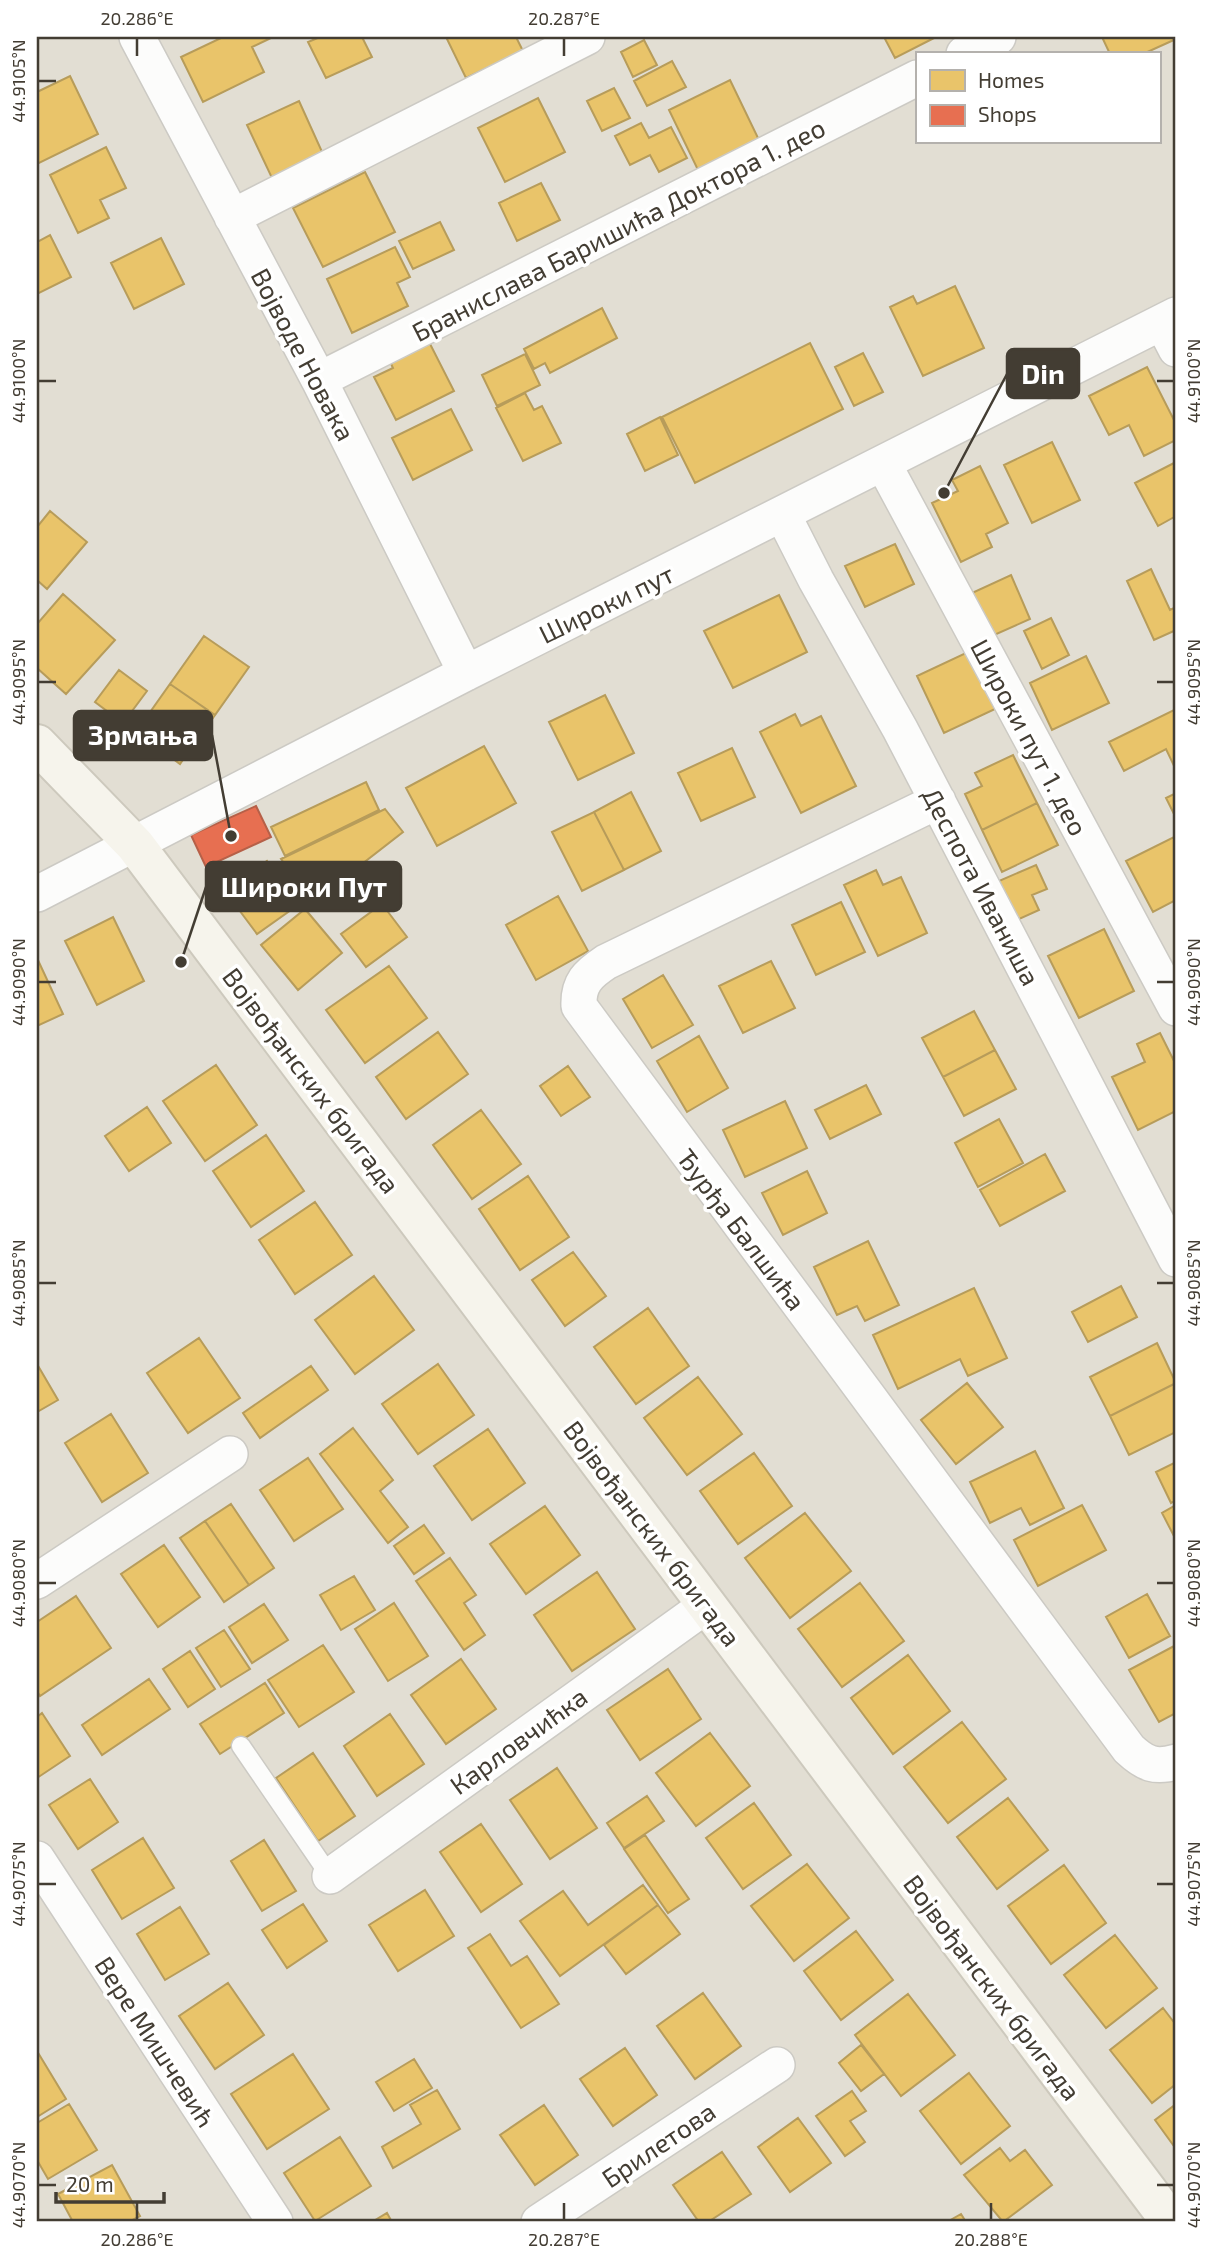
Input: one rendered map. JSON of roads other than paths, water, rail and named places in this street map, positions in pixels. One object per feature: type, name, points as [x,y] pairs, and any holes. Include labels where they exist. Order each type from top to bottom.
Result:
[{"type":"street","name":"Војводе Новака","points":[[137,37],[319,380],[466,673]]},
{"type":"street","points":[[232,217],[587,37]]},
{"type":"street","points":[[968,52],[998,37]]},
{"type":"street","name":"Бранислава Баришића Доктора 1. део","points":[[319,380],[916,79]]},
{"type":"street","name":"Широки пут","points":[[37,894],[466,673],[783,515],[1172,329]]},
{"type":"street","name":"Широки пут 1. део","points":[[884,465],[1176,1008]]},
{"type":"street","name":"Деспота Иваниша","points":[[783,515],[938,801],[1176,1259]]},
{"type":"street","name":"Војвођанских бригада","points":[[37,744],[135,845],[1171,2222]]},
{"type":"street","name":"Ђурђа Балшића","points":[[938,801],[606,962],[583,981],[578,991],[579,1006],[587,1021],[1129,1749],[1143,1761],[1159,1767],[1176,1762]]},
{"type":"street","points":[[37,1581],[230,1454]]},
{"type":"street","name":"Карловчићка","points":[[330,1876],[707,1605]]},
{"type":"street","name":"Вере Мишчевић","points":[[37,1859],[275,2222]]},
{"type":"street","name":"Брилетова","points":[[540,2222],[777,2065]]},
{"type":"lane","points":[[241,1746],[330,1876]]},
{"type":"place","name":"Din","points":[[944,493]]},
{"type":"place","name":"Зрмања","points":[[231,836]]},
{"type":"place","name":"Широки Пут","points":[[181,962]]}]
